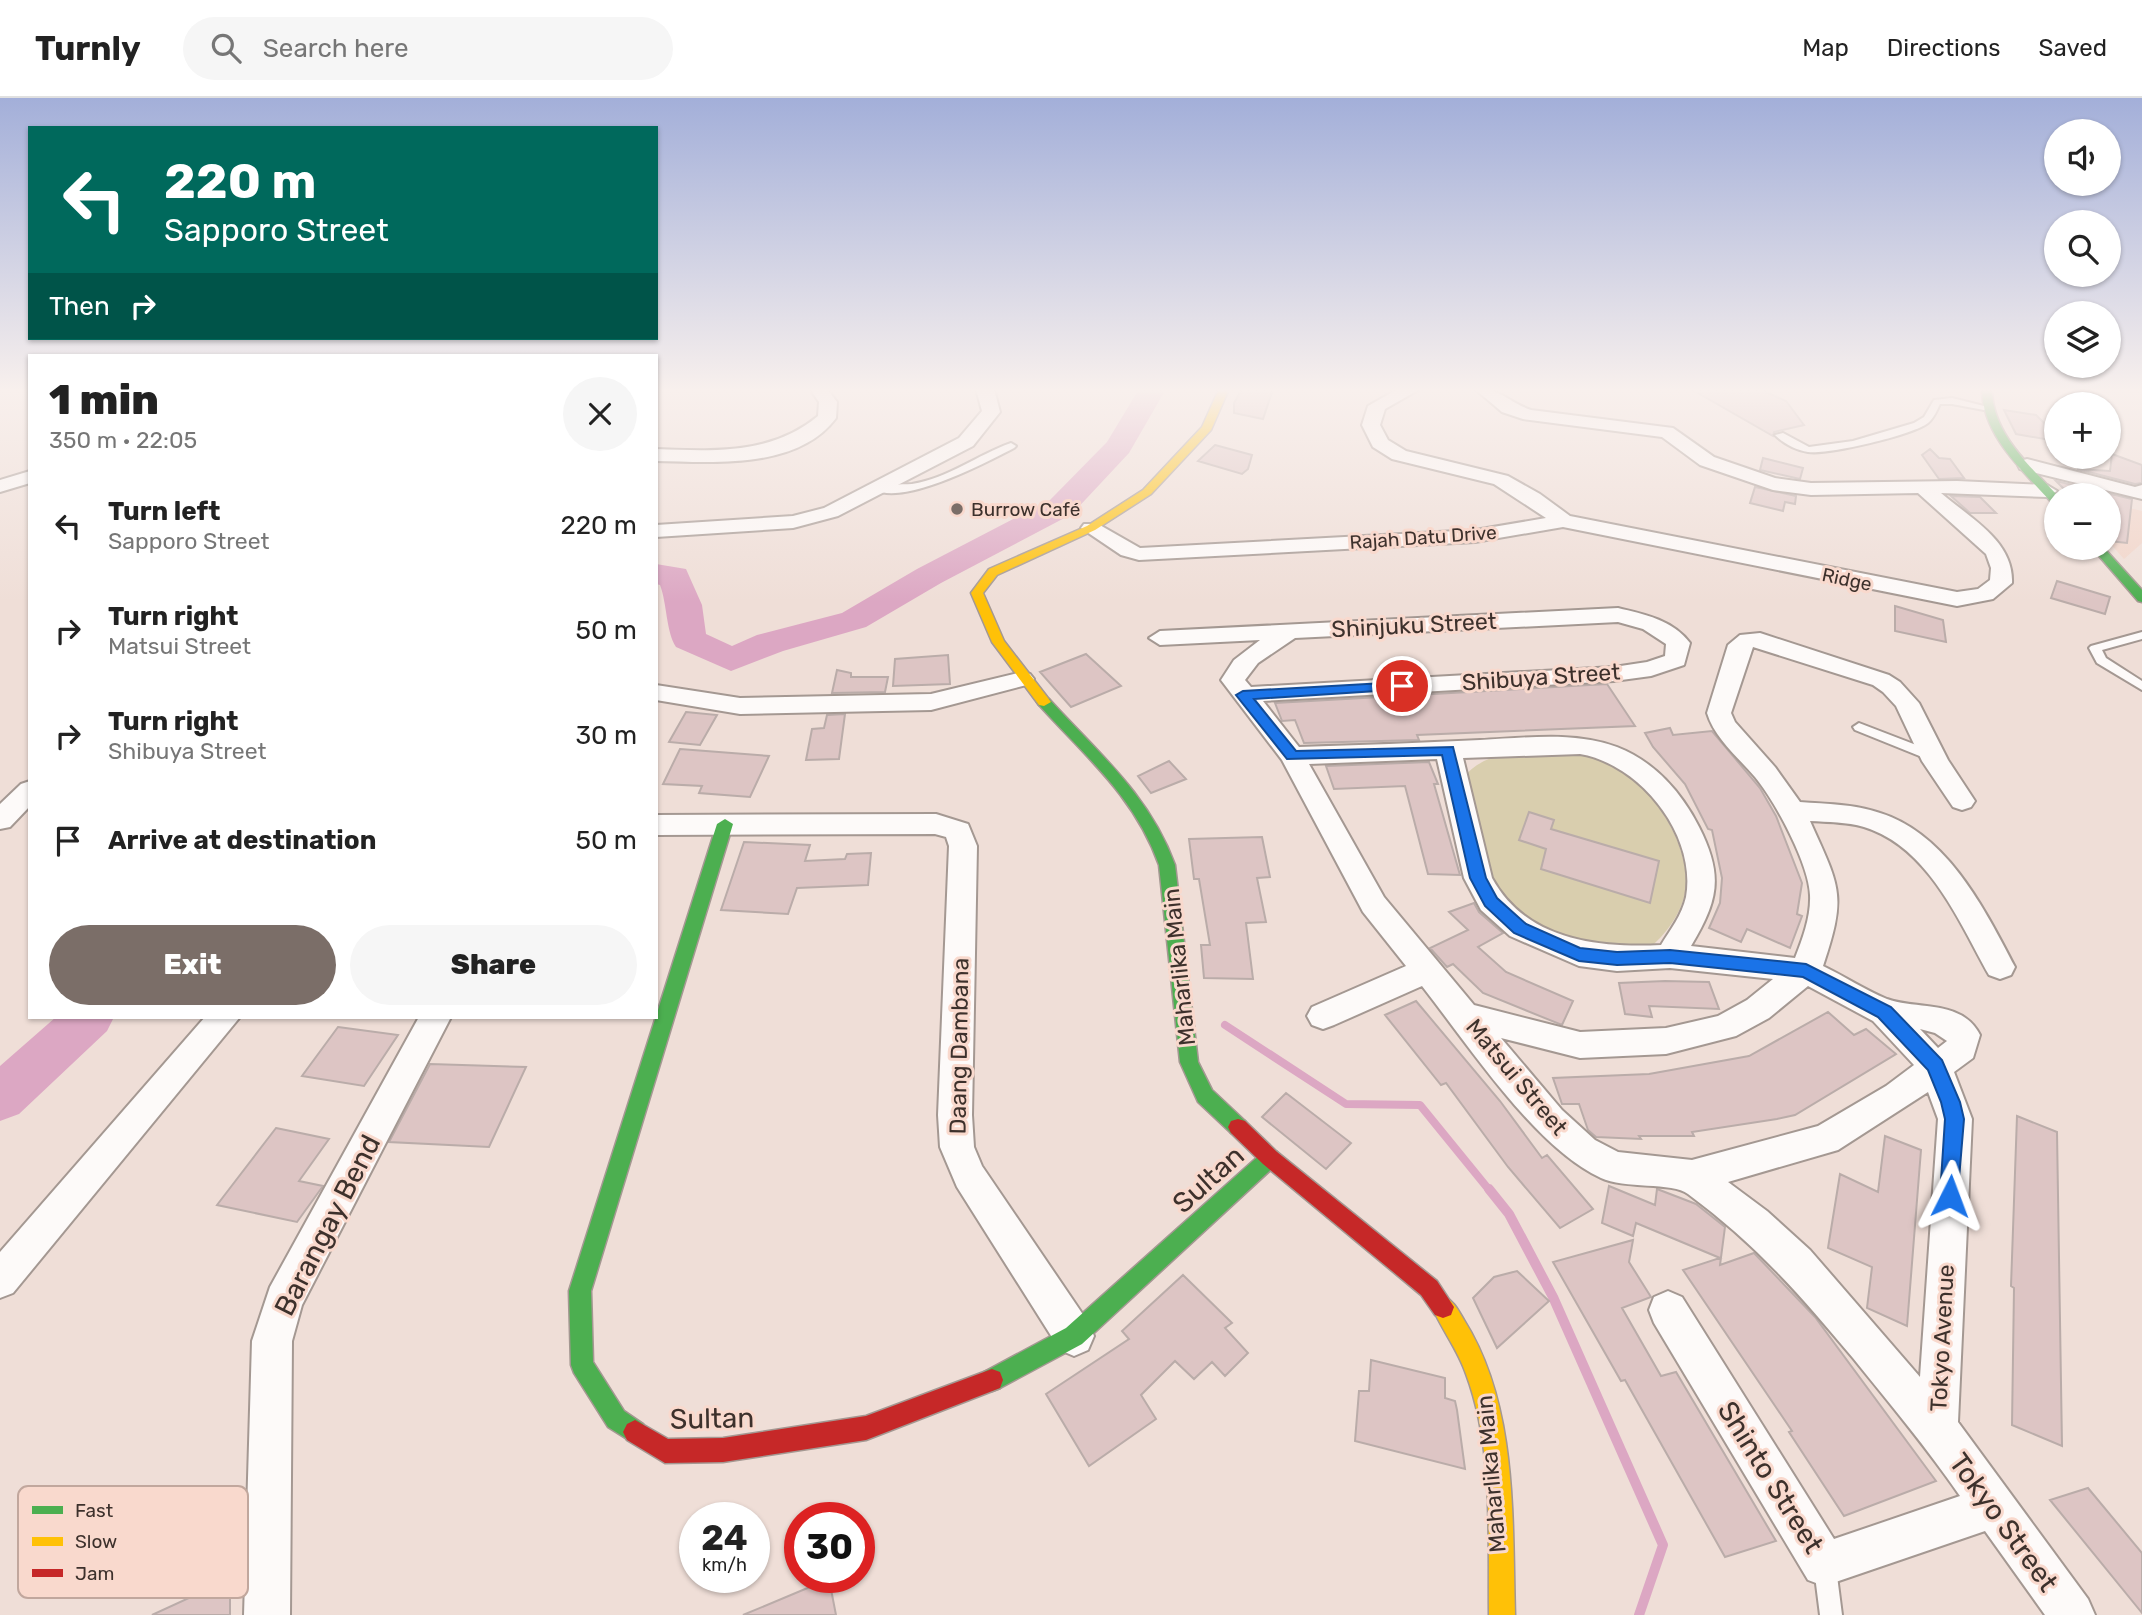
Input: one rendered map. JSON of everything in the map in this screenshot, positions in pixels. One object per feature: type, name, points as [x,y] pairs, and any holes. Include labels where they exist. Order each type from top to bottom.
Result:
[{"type":"street","points":[[658,531],[793,522],[831,512],[933,460]]},
{"type":"street","name":"Maharlika Main","points":[[1180,460],[1147,492],[1091,528],[993,572],[977,593],[986,623],[1022,679],[1146,810],[1161,837],[1167,865],[1189,1062],[1205,1096],[1270,1158],[1429,1288],[1456,1324],[1484,1387],[1496,1478],[1502,1615]]},
{"type":"street","points":[[1419,460],[1502,480],[1534,498],[1563,521]]},
{"type":"street","points":[[1705,460],[1773,484],[1811,489],[1923,488],[2044,496]]},
{"type":"street","points":[[2023,460],[2044,486]]},
{"type":"street","points":[[2027,465],[2138,494],[2142,491]]},
{"type":"street","points":[[0,486],[28,478]]},
{"type":"street","name":"Ridge","points":[[1563,521],[1957,599],[1985,594],[2001,583],[2002,568],[1996,551],[1923,488]]},
{"type":"street","name":"Rajah Datu Drive","points":[[1091,528],[1128,551],[1139,554],[1475,536],[1563,521]]},
{"type":"street","points":[[2109,560],[2142,598]]},
{"type":"street","name":"Shinjuku Street","points":[[1160,638],[1618,615],[1665,630]]},
{"type":"street","name":"Shibuya Street","points":[[1243,695],[1614,674],[1651,669],[1675,660],[1678,643],[1665,630]]},
{"type":"street","points":[[1243,695],[1233,680],[1236,672],[1291,631]]},
{"type":"street","points":[[1464,1015],[1580,1045],[1666,1041],[1725,1027],[1758,1009],[1806,971],[1821,929],[1825,896],[1822,879],[1792,811],[1766,773],[1723,725],[1719,713],[1740,645],[1748,639],[1760,640],[1897,688],[1905,697],[1932,756],[1962,801]]},
{"type":"street","points":[[658,692],[740,706],[877,704],[931,702],[1022,679]]},
{"type":"street","name":"Matsui Street","points":[[1243,695],[1292,756],[1333,826],[1373,904],[1550,1121],[1583,1151],[1613,1167],[1692,1176]]},
{"type":"street","points":[[1292,756],[1572,745],[1595,748],[1631,764],[1662,792],[1696,847],[1702,875],[1700,900],[1670,956]]},
{"type":"street","name":"Tokyo Avenue","points":[[1448,750],[1478,878],[1491,902],[1520,928],[1579,954],[1617,959],[1670,956],[1806,971],[1884,1012],[1935,1066],[1955,1119],[1937,1428]]},
{"type":"street","points":[[0,820],[28,792]]},
{"type":"street","points":[[1792,811],[1865,818],[1893,827],[1910,838],[1935,860],[2000,967]]},
{"type":"street","points":[[658,825],[725,824]]},
{"type":"street","name":"Sultan","points":[[725,824],[580,1291],[582,1364],[616,1419],[666,1451],[723,1450],[866,1428],[997,1378],[1074,1336],[1270,1158]]},
{"type":"street","name":"Daang Dambana","points":[[725,824],[936,824],[958,831],[963,846],[955,1115],[957,1147],[969,1176],[1074,1336]]},
{"type":"street","points":[[1323,1016],[1427,970]]},
{"type":"street","points":[[0,1280],[222,1019]]},
{"type":"street","name":"Barangay Bend","points":[[267,1615],[272,1341],[284,1300],[434,1019]]},
{"type":"street","points":[[1692,1176],[1826,1139],[1898,1096],[1935,1066]]},
{"type":"street","points":[[1692,1176],[1754,1223],[1797,1263],[1937,1428]]},
{"type":"street","name":"Shinto Street","points":[[1668,1310],[1824,1564],[1992,1507]]},
{"type":"street","name":"Tokyo Street","points":[[1937,1428],[2072,1615]]},
{"type":"lane","points":[[879,489],[914,489],[933,484],[983,460]]},
{"type":"lane","points":[[2142,635],[2095,648],[2101,660],[2142,686]]},
{"type":"lane","points":[[1859,727],[1932,756]]},
{"type":"lane","points":[[1824,1564],[1831,1615]]},
{"type":"shaded area","points":[[2121,506],[2142,511],[2142,543],[2124,559],[2121,556]]},
{"type":"shaded area","points":[[1524,753],[1566,753],[1602,759],[1627,773],[1663,813],[1679,845],[1686,878],[1683,899],[1668,929],[1646,951],[1579,944],[1528,923],[1489,882],[1463,778],[1484,761],[1497,757]]},
{"type":"building","points":[[1251,460],[1248,469],[1242,474],[1198,461]]},
{"type":"building","points":[[1763,460],[1803,468],[1800,479],[1760,470]]},
{"type":"building","points":[[1925,460],[1951,460],[1964,478],[1939,479]]},
{"type":"building","points":[[2121,460],[2128,460],[2142,465],[2142,483],[2135,484],[2077,469],[2110,471],[2121,469]]},
{"type":"building","points":[[1755,487],[1796,496],[1795,504],[1785,502],[1783,511],[1750,503]]},
{"type":"building","points":[[1951,496],[1980,497],[1996,513],[1970,513]]},
{"type":"building","points":[[2121,496],[2132,499],[2127,543],[2121,542]]},
{"type":"building","points":[[2057,581],[2110,597],[2105,614],[2051,598]]},
{"type":"building","points":[[1895,606],[1943,620],[1946,642],[1895,631]]},
{"type":"building","points":[[1086,654],[1121,686],[1071,707],[1040,672]]},
{"type":"building","points":[[948,655],[950,684],[893,686],[895,659]]},
{"type":"building","points":[[837,670],[851,673],[851,677],[888,677],[885,692],[832,693]]},
{"type":"building","points":[[1607,684],[1635,726],[1417,735],[1419,740],[1304,743],[1295,720],[1282,721],[1275,703]]},
{"type":"building","points":[[686,712],[717,715],[700,745],[669,742]]},
{"type":"building","points":[[845,714],[839,759],[806,760],[812,729],[824,728],[827,715]]},
{"type":"building","points":[[1670,728],[1673,735],[1712,731],[1760,788],[1776,816],[1802,883],[1797,914],[1802,916],[1790,948],[1747,929],[1741,942],[1709,928],[1720,903],[1722,878],[1712,830],[1708,829],[1685,784],[1653,747],[1645,733]]},
{"type":"building","points":[[680,749],[769,756],[750,797],[699,793],[702,786],[663,784]]},
{"type":"building","points":[[1169,761],[1186,779],[1151,793],[1138,776]]},
{"type":"building","points":[[1429,762],[1438,784],[1434,784],[1460,875],[1428,874],[1405,786],[1334,789],[1326,766]]},
{"type":"building","points":[[1529,812],[1554,820],[1551,829],[1659,861],[1650,903],[1541,869],[1546,849],[1519,840]]},
{"type":"building","points":[[1262,837],[1270,877],[1257,878],[1266,922],[1246,923],[1253,979],[1204,978],[1201,945],[1210,945],[1199,879],[1194,879],[1189,839]]},
{"type":"building","points":[[744,842],[810,845],[805,861],[845,859],[847,854],[871,853],[868,885],[797,888],[788,914],[721,910]]},
{"type":"building","points":[[1474,903],[1479,912],[1503,933],[1478,947],[1506,972],[1573,1001],[1562,1025],[1483,993],[1453,964],[1447,967],[1430,948],[1468,930],[1449,912]]},
{"type":"building","points":[[1709,982],[1719,1009],[1649,1006],[1652,1017],[1625,1014],[1619,983]]},
{"type":"building","points":[[1416,1001],[1500,1101],[1542,1158],[1547,1155],[1593,1209],[1560,1228],[1508,1167],[1446,1083],[1441,1085],[1385,1015]]},
{"type":"building","points":[[1828,1012],[1854,1035],[1866,1029],[1896,1054],[1795,1115],[1692,1132],[1694,1136],[1639,1136],[1641,1139],[1596,1137],[1588,1130],[1579,1104],[1562,1104],[1553,1078],[1649,1074],[1749,1056]]},
{"type":"building","points":[[338,1027],[398,1035],[364,1086],[302,1076]]},
{"type":"building","points":[[430,1064],[526,1067],[489,1147],[389,1142]]},
{"type":"building","points":[[1286,1093],[1351,1143],[1326,1169],[1262,1117]]},
{"type":"building","points":[[2017,1116],[2057,1132],[2062,1446],[2012,1425],[2014,1288],[2011,1286]]},
{"type":"building","points":[[276,1128],[329,1139],[299,1181],[323,1186],[297,1222],[217,1205]]},
{"type":"building","points":[[1885,1136],[1921,1150],[1907,1326],[1867,1308],[1872,1267],[1828,1248],[1840,1174],[1878,1192]]},
{"type":"building","points":[[1609,1186],[1655,1205],[1657,1189],[1696,1204],[1725,1227],[1720,1265],[1754,1253],[1815,1317],[1936,1481],[1844,1516],[1789,1432],[1792,1431],[1683,1270],[1720,1258],[1636,1223],[1633,1236],[1602,1223]]},
{"type":"building","points":[[1633,1240],[1629,1262],[1651,1297],[1622,1308],[1661,1376],[1676,1372],[1776,1541],[1725,1557],[1625,1380],[1621,1381],[1553,1262]]},
{"type":"building","points":[[1517,1271],[1549,1301],[1497,1348],[1473,1298],[1494,1277]]},
{"type":"building","points":[[1183,1275],[1232,1323],[1225,1328],[1248,1353],[1225,1376],[1212,1362],[1194,1379],[1175,1361],[1141,1395],[1156,1419],[1089,1466],[1046,1394],[1129,1339],[1122,1331]]},
{"type":"building","points":[[1371,1360],[1445,1378],[1445,1398],[1455,1401],[1457,1410],[1465,1469],[1355,1441],[1359,1391],[1369,1391]]},
{"type":"building","points":[[2088,1488],[2142,1553],[2142,1613],[2050,1500]]},
{"type":"building","points":[[796,1593],[832,1593],[836,1615],[743,1615]]},
{"type":"building","points":[[189,1598],[230,1598],[230,1615],[152,1615]]},
{"type":"waterway","points":[[658,574],[674,576],[685,605],[689,639],[731,660],[770,643],[854,620],[929,576],[1061,507],[1107,460]]},
{"type":"waterway","points":[[0,1098],[87,1019]]},
{"type":"waterway","points":[[1225,1025],[1346,1104],[1420,1105],[1490,1191]]},
{"type":"waterway","points":[[1489,1189],[1509,1214],[1553,1297],[1663,1545],[1639,1615]]},
{"type":"traffic: fast","points":[[2019,460],[2044,488]]},
{"type":"traffic: fast","points":[[2109,560],[2142,598]]},
{"type":"traffic: fast","points":[[1044,702],[1132,797],[1158,840],[1167,865],[1189,1062],[1205,1096],[1238,1127]]},
{"type":"traffic: fast","points":[[635,1432],[616,1419],[582,1365],[580,1291],[725,824]]},
{"type":"traffic: fast","points":[[992,1380],[1074,1336],[1270,1158]]},
{"type":"traffic: slow","points":[[1044,702],[998,642],[977,593],[993,572],[1091,528],[1147,492],[1177,460]]},
{"type":"traffic: slow","points":[[1443,1307],[1464,1340],[1479,1377],[1489,1415],[1498,1495],[1502,1615]]},
{"type":"traffic: jam","points":[[1238,1127],[1270,1158],[1429,1288],[1443,1307]]},
{"type":"traffic: jam","points":[[635,1432],[665,1451],[723,1450],[866,1428],[992,1380]]},
{"type":"place","name":"Burrow Café","points":[[957,509]]},
{"type":"route","points":[[1402,686],[1243,695],[1292,756],[1448,750],[1456,794],[1478,878],[1491,902],[1520,928],[1553,945],[1579,954],[1617,959],[1670,956],[1806,971],[1884,1012],[1935,1066],[1950,1102],[1955,1119],[1950,1196]]}]
